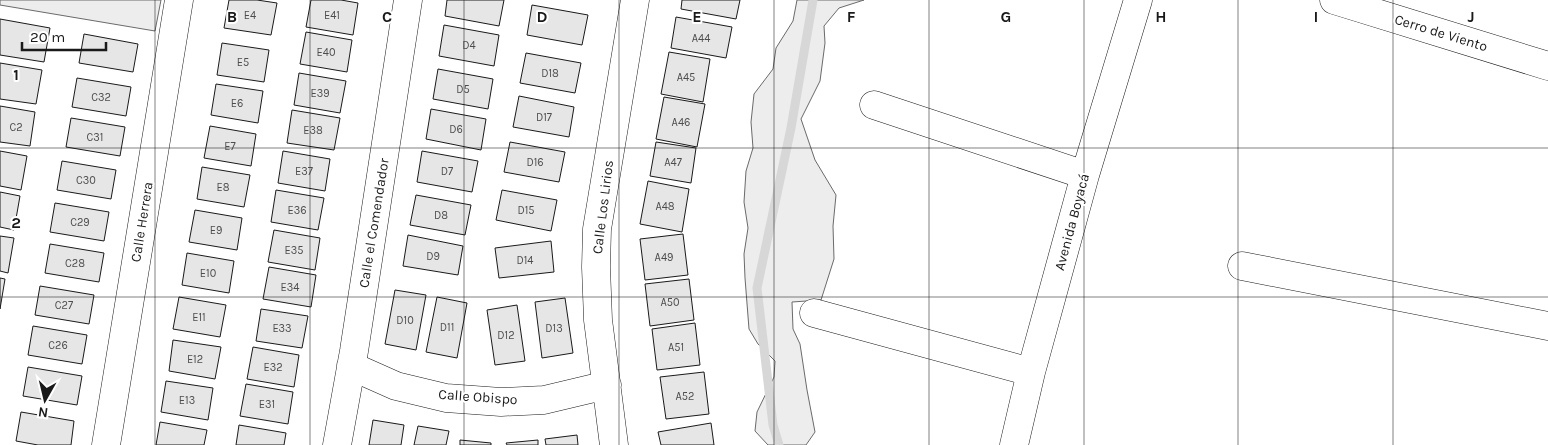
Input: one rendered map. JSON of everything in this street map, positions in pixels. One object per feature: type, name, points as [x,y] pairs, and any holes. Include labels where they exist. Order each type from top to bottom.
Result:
[{"type":"street","name":"Calle Herrera","points":[[106,445],[179,0]]},
{"type":"street","name":"Calle el Comendador","points":[[337,445],[408,0]]},
{"type":"street","name":"Calle Los Lirios","points":[[614,445],[598,320],[597,229],[635,0]]},
{"type":"street","name":"Avenida Boyacá","points":[[1014,445],[1031,372],[1085,175],[1138,0]]},
{"type":"street","name":"Cerro de Viento","points":[[1334,0],[1548,66]]},
{"type":"street","points":[[874,105],[1085,175]]},
{"type":"street","points":[[1242,266],[1548,326]]},
{"type":"street","points":[[814,313],[1031,372]]},
{"type":"street","name":"Calle Obispo","points":[[351,366],[396,386],[446,398],[502,402],[544,400],[607,385]]},
{"type":"shaded area","points":[[0,0],[161,0],[155,31],[0,5]]},
{"type":"shaded area","points":[[797,0],[864,0],[839,8],[824,26],[825,43],[820,81],[801,119],[815,160],[836,195],[833,226],[834,259],[821,300],[792,302],[793,329],[800,344],[815,432],[806,445],[768,445],[755,431],[757,412],[774,377],[775,361],[758,344],[749,329],[744,254],[748,228],[744,202],[746,171],[753,148],[751,122],[754,94],[773,69],[776,48],[793,21]]},
{"type":"building","points":[[229,0],[257,0],[277,3],[271,35],[224,28]]},
{"type":"building","points":[[311,0],[341,0],[358,3],[353,35],[306,27]]},
{"type":"building","points":[[447,0],[504,0],[499,26],[445,16]]},
{"type":"building","points":[[682,0],[740,0],[736,19],[681,9]]},
{"type":"building","points":[[532,5],[588,15],[582,45],[527,35]]},
{"type":"building","points":[[676,17],[732,27],[726,58],[671,48]]},
{"type":"building","points":[[0,19],[50,28],[44,62],[0,55]]},
{"type":"building","points":[[444,25],[499,35],[494,66],[439,56]]},
{"type":"building","points":[[306,32],[352,40],[347,72],[300,64]]},
{"type":"building","points":[[84,34],[138,44],[133,72],[79,63]]},
{"type":"building","points":[[222,43],[269,50],[264,82],[217,75]]},
{"type":"building","points":[[669,52],[710,59],[703,102],[661,94]]},
{"type":"building","points":[[526,53],[581,63],[575,93],[520,83]]},
{"type":"building","points":[[0,63],[42,70],[36,104],[0,99]]},
{"type":"building","points":[[438,69],[493,79],[488,109],[433,99]]},
{"type":"building","points":[[299,73],[346,81],[340,113],[294,105]]},
{"type":"building","points":[[77,78],[131,87],[126,116],[72,107]]},
{"type":"building","points":[[216,84],[263,91],[258,123],[211,115]]},
{"type":"building","points":[[519,96],[574,107],[569,137],[513,127]]},
{"type":"building","points":[[664,97],[705,104],[697,147],[656,139]]},
{"type":"building","points":[[0,106],[35,112],[30,146],[0,142]]},
{"type":"building","points":[[431,109],[486,119],[481,150],[426,139]]},
{"type":"building","points":[[292,110],[340,118],[334,150],[287,143]]},
{"type":"building","points":[[71,118],[125,127],[120,156],[66,147]]},
{"type":"building","points":[[210,126],[256,134],[251,166],[204,158]]},
{"type":"building","points":[[510,142],[565,152],[559,182],[504,172]]},
{"type":"building","points":[[656,142],[696,148],[691,183],[650,176]]},
{"type":"building","points":[[0,151],[27,156],[21,190],[0,186]]},
{"type":"building","points":[[283,151],[330,159],[325,191],[278,183]]},
{"type":"building","points":[[422,151],[478,161],[472,192],[417,182]]},
{"type":"building","points":[[62,161],[116,170],[111,199],[57,190]]},
{"type":"building","points":[[202,167],[250,175],[244,207],[197,199]]},
{"type":"building","points":[[648,181],[689,189],[682,232],[640,224]]},
{"type":"building","points":[[276,190],[324,198],[318,230],[271,222]]},
{"type":"building","points":[[502,190],[557,200],[551,231],[496,220]]},
{"type":"building","points":[[0,192],[20,196],[14,230],[0,227]]},
{"type":"building","points":[[416,195],[471,205],[465,235],[410,225]]},
{"type":"building","points":[[55,203],[109,212],[104,241],[50,232]]},
{"type":"building","points":[[195,210],[242,218],[237,250],[189,242]]},
{"type":"building","points":[[274,230],[320,238],[315,270],[268,262]]},
{"type":"building","points":[[683,234],[688,275],[645,280],[640,239]]},
{"type":"building","points":[[408,235],[463,246],[458,275],[403,266]]},
{"type":"building","points":[[0,236],[14,238],[8,273],[0,271]]},
{"type":"building","points":[[551,241],[554,272],[499,278],[495,248]]},
{"type":"building","points":[[50,244],[104,253],[99,282],[45,273]]},
{"type":"building","points":[[187,253],[234,261],[229,293],[182,285]]},
{"type":"building","points":[[269,267],[316,275],[311,307],[263,299]]},
{"type":"building","points":[[0,278],[5,279],[0,309]]},
{"type":"building","points":[[689,279],[694,320],[650,326],[645,284]]},
{"type":"building","points":[[40,286],[94,295],[89,324],[35,315]]},
{"type":"building","points":[[395,290],[426,295],[416,350],[385,344]]},
{"type":"building","points":[[179,297],[226,305],[220,337],[173,329]]},
{"type":"building","points":[[437,297],[467,303],[457,358],[426,352]]},
{"type":"building","points":[[565,298],[573,353],[542,358],[535,302]]},
{"type":"building","points":[[517,305],[525,361],[495,365],[487,310]]},
{"type":"building","points":[[261,309],[308,316],[302,348],[256,341]]},
{"type":"building","points":[[695,323],[700,365],[657,370],[652,329]]},
{"type":"building","points":[[33,326],[87,335],[82,364],[28,355]]},
{"type":"building","points":[[173,340],[221,347],[215,379],[169,371]]},
{"type":"building","points":[[253,347],[299,355],[294,387],[247,379]]},
{"type":"building","points":[[28,367],[82,376],[77,405],[23,396]]},
{"type":"building","points":[[704,372],[709,414],[666,419],[660,377]]},
{"type":"building","points":[[166,381],[213,388],[208,420],[161,412]]},
{"type":"building","points":[[246,384],[293,392],[288,424],[240,416]]},
{"type":"building","points":[[21,412],[74,421],[71,445],[38,445],[16,441]]},
{"type":"building","points":[[373,420],[404,425],[401,445],[369,445]]},
{"type":"building","points":[[160,422],[207,430],[204,445],[156,445]]},
{"type":"building","points":[[711,423],[714,445],[661,445],[658,432]]},
{"type":"building","points":[[239,425],[286,433],[284,445],[236,445]]},
{"type":"building","points":[[418,426],[449,431],[446,445],[414,445]]},
{"type":"building","points":[[577,435],[578,445],[546,445],[545,439]]},
{"type":"building","points":[[460,440],[491,443],[491,445],[460,445]]},
{"type":"building","points":[[538,440],[538,445],[507,445],[506,443]]},
{"type":"waterway","points":[[779,445],[773,425],[757,288],[791,128],[813,0]]}]
